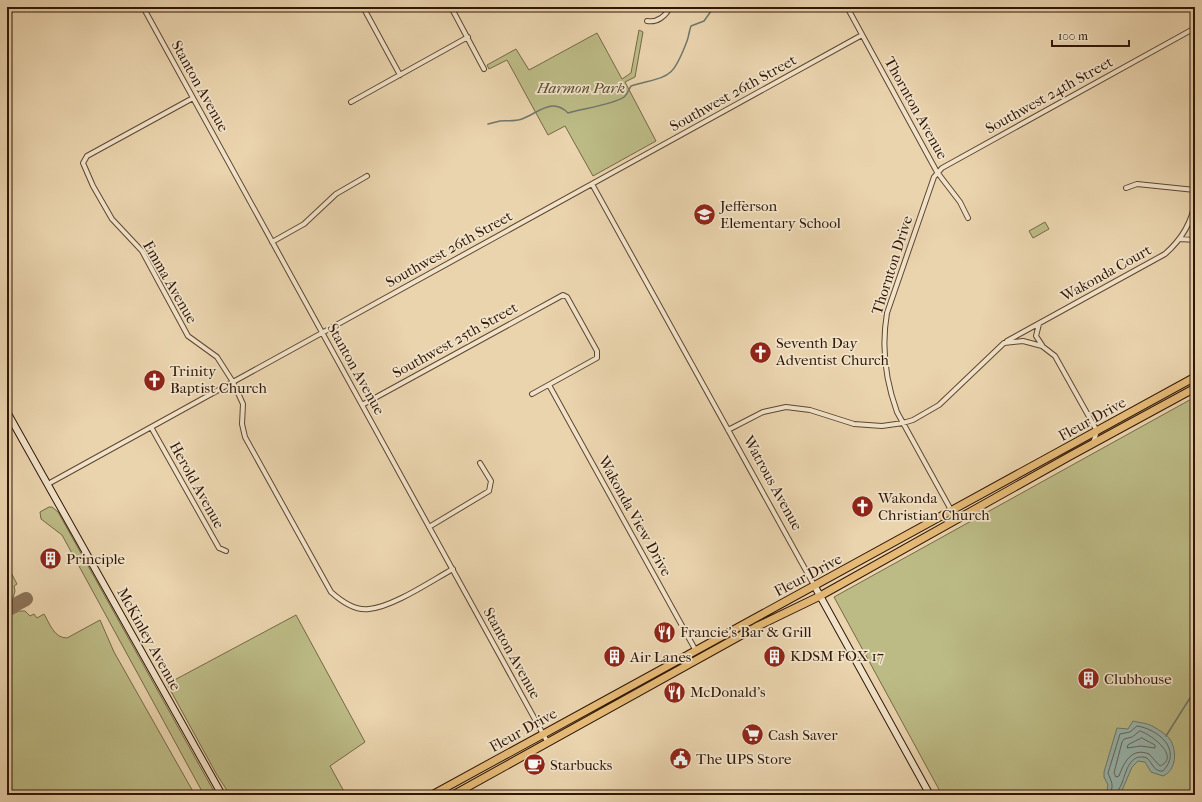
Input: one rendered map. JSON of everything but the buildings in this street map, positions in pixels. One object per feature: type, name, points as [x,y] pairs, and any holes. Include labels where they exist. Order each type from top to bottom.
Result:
[{"type":"main road","name":"Fleur Drive","points":[[432,795],[1195,377]]},
{"type":"main road","name":"Fleur Drive","points":[[453,795],[756,627],[820,596],[956,519],[1195,388]]},
{"type":"main road","name":"McKinley Avenue","points":[[7,412],[222,795]]},
{"type":"main road","name":"Watrous Avenue","points":[[814,586],[930,795]]},
{"type":"street","name":"Stanton Avenue","points":[[143,7],[548,743]]},
{"type":"street","points":[[363,7],[400,75]]},
{"type":"street","points":[[462,7],[452,9],[484,69]]},
{"type":"street","points":[[647,21],[657,20],[662,17],[670,7]]},
{"type":"street","name":"Thornton Avenue","points":[[847,7],[937,172],[960,202],[968,218]]},
{"type":"street","name":"Southwest 24th Street","points":[[937,172],[1195,28]]},
{"type":"street","name":"Southwest 26th Street","points":[[48,484],[862,35]]},
{"type":"street","points":[[352,102],[468,38]]},
{"type":"street","name":"Emma Avenue","points":[[193,98],[87,156],[83,163],[93,186],[112,219],[142,251],[188,336],[217,357],[233,382],[243,404],[242,424],[245,437],[331,592],[345,604],[368,610],[390,603],[452,569]]},
{"type":"street","name":"Thornton Drive","points":[[937,172],[892,296],[884,329],[884,357],[887,380],[892,397],[903,423],[956,519]]},
{"type":"street","points":[[272,242],[304,224],[336,194],[367,176]]},
{"type":"street","name":"Watrous Avenue","points":[[592,184],[814,586]]},
{"type":"street","points":[[1126,188],[1137,184],[1195,190]]},
{"type":"street","name":"Wakonda Court","points":[[728,430],[763,412],[786,407],[810,410],[854,424],[882,426],[913,420],[939,405],[1004,343],[1165,254],[1180,239],[1192,217],[1195,201]]},
{"type":"street","points":[[1180,239],[1195,240]]},
{"type":"street","name":"Southwest 25th Street","points":[[362,405],[560,295],[567,297],[597,352],[597,358],[549,385]]},
{"type":"street","points":[[1039,324],[1036,336],[1042,346]]},
{"type":"street","points":[[1004,343],[1023,341],[1042,346],[1052,353],[1060,363],[1097,431],[1093,444]]},
{"type":"street","points":[[532,394],[549,385]]},
{"type":"street","name":"Wakonda View Drive","points":[[549,385],[700,658]]},
{"type":"street","name":"Herold Avenue","points":[[151,427],[219,548],[226,551]]},
{"type":"street","points":[[429,526],[489,491],[491,482],[480,463]]},
{"type":"green space","name":"Harmon Park","points":[[639,30],[643,32],[635,77],[625,82],[656,141],[593,176],[565,126],[548,135],[507,60],[489,69],[487,65],[516,49],[529,70],[597,33],[622,79],[631,73]]},
{"type":"green space","points":[[1045,222],[1049,229],[1033,238],[1029,231]]},
{"type":"green space","points":[[1195,397],[1195,795],[942,795],[834,597]]},
{"type":"green space","points":[[52,507],[58,512],[216,795],[204,795],[62,535],[41,519],[40,512]]},
{"type":"green space","points":[[7,565],[17,584],[14,586],[15,591],[13,598],[7,602]]},
{"type":"green space","points":[[19,611],[25,611],[30,616],[34,614],[37,618],[44,614],[50,626],[56,633],[59,636],[67,638],[100,620],[114,652],[195,795],[7,795],[7,617]]},
{"type":"green space","points":[[296,615],[365,742],[330,766],[346,795],[230,795],[217,775],[167,684]]},
{"type":"water","points":[[1133,721],[1152,726],[1168,737],[1173,746],[1175,756],[1171,770],[1163,776],[1151,772],[1145,762],[1138,761],[1132,767],[1120,795],[1103,795],[1107,791],[1108,785],[1104,777],[1104,772],[1117,728],[1128,729]]},
{"type":"waterway","points":[[488,124],[500,121],[519,120],[551,106],[562,108],[568,113],[620,100],[625,96],[631,86],[661,77],[673,70],[682,54],[691,26],[704,21],[714,7]]},
{"type":"waterway","points":[[1166,736],[1195,690]]},
{"type":"taxiway","points":[[7,609],[26,599]]},
{"type":"place","name":"Jefferson Elementary School","points":[[705,215]]},
{"type":"place","name":"Seventh Day Adventist Church","points":[[760,352]]},
{"type":"place","name":"Trinity Baptist Church","points":[[155,380]]},
{"type":"place","name":"Wakonda Christian Church","points":[[862,507]]},
{"type":"place","name":"Principle","points":[[50,559]]},
{"type":"place","name":"Francie's Bar & Grill","points":[[664,632]]},
{"type":"place","name":"KDSM FOX 17","points":[[775,656]]},
{"type":"place","name":"Air Lanes","points":[[614,657]]},
{"type":"place","name":"Clubhouse","points":[[1089,679]]},
{"type":"place","name":"McDonald's","points":[[675,692]]},
{"type":"place","name":"Cash Saver","points":[[753,735]]},
{"type":"place","name":"The UPS Store","points":[[680,759]]},
{"type":"place","name":"Starbucks","points":[[535,765]]}]
